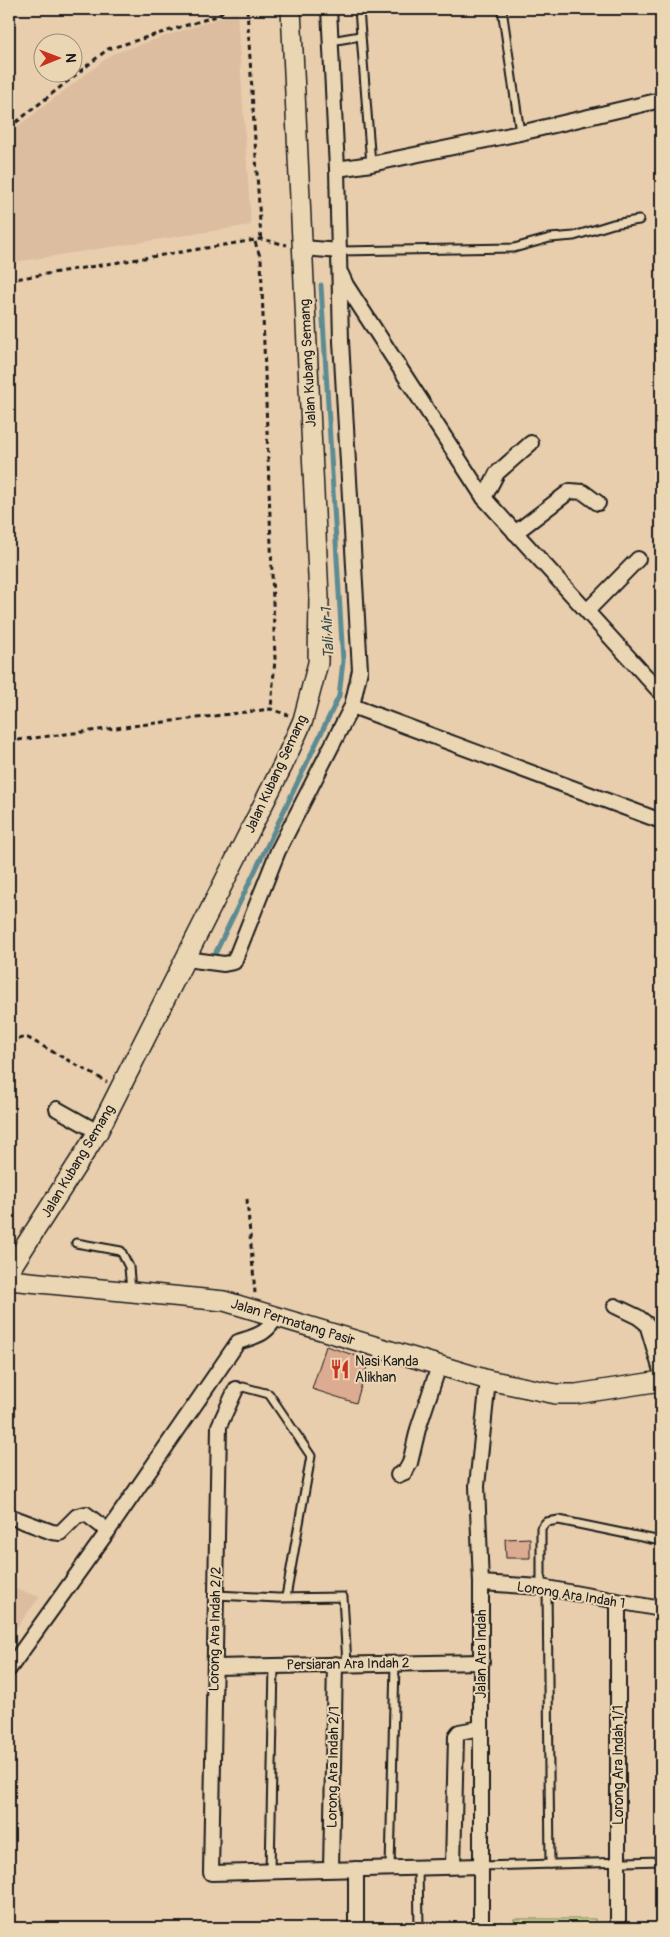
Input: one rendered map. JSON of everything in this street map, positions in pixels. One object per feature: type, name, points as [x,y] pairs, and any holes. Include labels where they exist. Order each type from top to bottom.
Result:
[{"type":"main road","name":"Jalan Kubang Semang","points":[[9,1271],[14,1253],[98,1132],[120,1089],[303,720],[318,663],[319,596],[292,9]]},
{"type":"main road","name":"Jalan Permatang Pasir","points":[[9,1280],[224,1301],[488,1380],[556,1394],[576,1394],[661,1381]]},
{"type":"street","points":[[186,959],[224,964],[234,962],[278,851],[352,706],[360,670],[340,341],[340,251],[329,9]]},
{"type":"street","points":[[337,169],[371,164],[520,133],[661,100]]},
{"type":"street","points":[[303,248],[340,251]]},
{"type":"street","points":[[340,272],[346,285],[484,498],[587,611],[659,685]]},
{"type":"street","points":[[484,498],[498,473],[531,443]]},
{"type":"street","points":[[516,533],[570,491],[582,492],[598,503]]},
{"type":"street","points":[[587,611],[638,559]]},
{"type":"street","points":[[352,706],[661,821]]},
{"type":"street","points":[[57,1109],[98,1132]]},
{"type":"street","points":[[615,1306],[638,1317],[647,1324],[661,1372]]},
{"type":"street","points":[[9,1669],[108,1531],[238,1342],[264,1334],[272,1326],[276,1316]]},
{"type":"street","points":[[398,1475],[405,1472],[410,1463],[418,1429],[439,1366]]},
{"type":"street","name":"Jalan Ara Indah","points":[[481,1928],[482,1662],[477,1486],[488,1380]]},
{"type":"street","name":"Lorong Ara Indah 2/2","points":[[236,1389],[219,1426],[211,1872],[270,1871]]},
{"type":"street","points":[[9,1516],[52,1532],[60,1532],[77,1516],[86,1514],[108,1531]]},
{"type":"street","name":"Lorong Ara Indah 1","points":[[481,1583],[544,1588],[661,1609]]},
{"type":"street","name":"Lorong Ara Indah 1/1","points":[[618,1602],[618,1928]]},
{"type":"street","name":"Persiaran Ara Indah 2","points":[[214,1666],[482,1662]]},
{"type":"street","name":"Lorong Ara Indah 2/1","points":[[331,1869],[341,1664]]},
{"type":"street","points":[[453,1866],[456,1736],[458,1732],[481,1728]]},
{"type":"street","points":[[270,1871],[481,1866]]},
{"type":"street","points":[[356,1869],[356,1928]]},
{"type":"lane","points":[[359,9],[371,164]]},
{"type":"lane","points":[[502,9],[520,133]]},
{"type":"lane","points":[[331,41],[360,36]]},
{"type":"lane","points":[[340,251],[514,248],[550,238],[574,236],[613,224],[639,220]]},
{"type":"lane","points":[[76,1243],[121,1251],[130,1267],[132,1291]]},
{"type":"lane","points":[[236,1389],[243,1387],[269,1394],[311,1456],[286,1597]]},
{"type":"lane","points":[[550,1864],[541,1528],[546,1522],[559,1520],[661,1541]]},
{"type":"lane","points":[[216,1595],[343,1597],[341,1664]]},
{"type":"lane","points":[[390,1868],[395,1663]]},
{"type":"lane","points":[[270,1871],[274,1666]]},
{"type":"lane","points":[[481,1866],[661,1861]]},
{"type":"lane","points":[[418,1867],[419,1928]]},
{"type":"path","points":[[9,128],[108,50],[217,16],[226,9]]},
{"type":"path","points":[[246,9],[261,240]]},
{"type":"path","points":[[9,280],[261,240],[303,248]]},
{"type":"path","points":[[9,741],[272,709],[275,659],[262,259],[255,242]]},
{"type":"path","points":[[9,1040],[28,1038],[120,1089]]},
{"type":"path","points":[[247,1199],[256,1311]]},
{"type":"shaded area","points":[[237,12],[251,225],[9,263],[9,133],[75,82],[82,82],[82,77],[112,54]]},
{"type":"shaded area","points":[[9,1587],[40,1597],[9,1637]]},
{"type":"green space","points":[[514,1919],[595,1919],[595,1928],[514,1928]]},
{"type":"building","points":[[326,1346],[369,1360],[356,1403],[312,1389]]},
{"type":"building","points":[[530,1538],[530,1558],[506,1558],[505,1539]]},
{"type":"waterway","name":"Tali Air 1","points":[[216,952],[339,696],[343,661],[321,285]]},
{"type":"place","name":"Nasi Kanda Alikhan","points":[[340,1369]]}]
